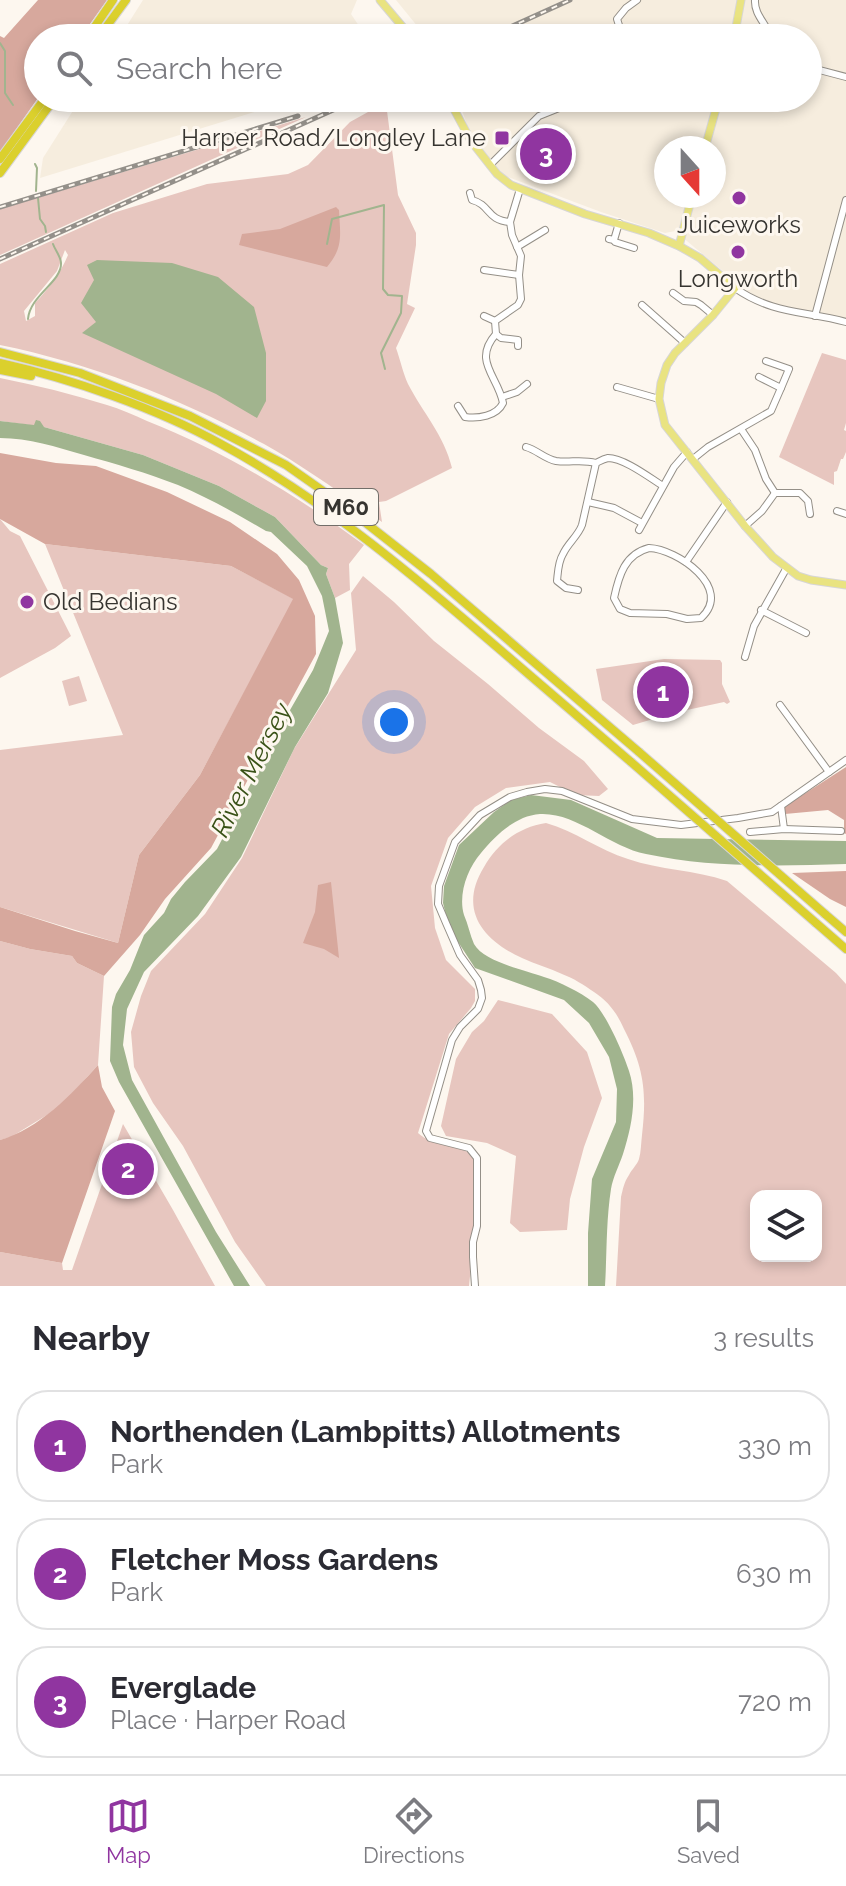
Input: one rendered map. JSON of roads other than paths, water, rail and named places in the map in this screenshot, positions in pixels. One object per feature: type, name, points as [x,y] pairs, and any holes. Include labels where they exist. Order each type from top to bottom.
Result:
[{"type":"highway","points":[[97,24],[113,0]]},
{"type":"highway","points":[[108,24],[126,0]]},
{"type":"highway","points":[[0,159],[35,112]]},
{"type":"highway","points":[[0,173],[45,112]]},
{"type":"highway","name":"M60","points":[[0,352],[80,373],[190,416],[286,465],[431,574],[846,932]]},
{"type":"highway","name":"M60","points":[[0,363],[76,383],[171,419],[277,476],[381,549],[846,949]]},
{"type":"highway","name":"M60","points":[[0,370],[76,383]]},
{"type":"main road","points":[[380,0],[400,24]]},
{"type":"main road","points":[[737,24],[741,0]]},
{"type":"main road","points":[[455,112],[471,141],[502,180],[585,214],[649,233],[679,246],[700,258],[735,288],[667,365],[659,399],[665,425],[745,526],[786,569],[811,580],[846,585]]},
{"type":"main road","points":[[708,136],[715,112]]},
{"type":"main road","points":[[679,246],[689,208]]},
{"type":"street","points":[[619,24],[617,19],[622,11],[637,0]]},
{"type":"street","points":[[755,0],[757,14],[764,24]]},
{"type":"street","points":[[822,71],[846,77]]},
{"type":"street","points":[[490,165],[539,116],[549,112]]},
{"type":"street","points":[[495,321],[518,305],[521,292],[521,256],[510,222],[520,189]]},
{"type":"street","points":[[470,193],[472,200],[478,201],[499,221],[510,222]]},
{"type":"street","points":[[815,316],[846,200]]},
{"type":"street","points":[[619,223],[611,239],[634,248]]},
{"type":"street","points":[[517,247],[545,230]]},
{"type":"street","points":[[484,270],[519,275]]},
{"type":"street","points":[[735,288],[768,306],[846,322]]},
{"type":"street","points":[[673,293],[682,304],[696,302],[713,315]]},
{"type":"street","points":[[642,305],[685,343]]},
{"type":"street","points":[[484,316],[495,321]]},
{"type":"street","points":[[458,406],[465,417],[473,419],[497,412],[503,403],[485,361],[496,334],[495,321]]},
{"type":"street","points":[[496,334],[501,338],[518,340],[518,346]]},
{"type":"street","points":[[588,502],[614,508],[641,527],[674,467],[771,411],[789,369],[766,361]]},
{"type":"street","points":[[759,377],[781,388]]},
{"type":"street","points":[[502,397],[517,392],[527,384]]},
{"type":"street","points":[[617,387],[659,399]]},
{"type":"street","points":[[741,429],[755,450],[775,493]]},
{"type":"street","points":[[526,447],[555,461],[596,463],[607,458],[615,459],[663,486]]},
{"type":"street","points":[[578,590],[566,588],[557,581],[563,552],[579,533],[596,463]]},
{"type":"street","points":[[775,493],[800,493],[812,508]]},
{"type":"street","points":[[745,526],[762,511],[775,493]]},
{"type":"street","points":[[686,562],[727,502]]},
{"type":"street","points":[[837,511],[846,514]]},
{"type":"street","points":[[656,549],[686,562],[711,589],[708,609],[701,618],[692,620],[667,614],[624,612],[615,602],[626,562],[637,551],[656,549]]},
{"type":"street","points":[[745,657],[761,610],[786,569]]},
{"type":"street","points":[[761,610],[806,633]]},
{"type":"street","points":[[780,705],[829,772]]},
{"type":"street","points":[[475,1286],[473,1242],[477,1226],[477,1158],[469,1148],[430,1138],[426,1131],[452,1040],[478,1009],[482,998],[478,980],[460,955],[438,904],[439,886],[455,842],[480,815],[510,797],[545,789],[562,791],[632,819],[681,825],[772,812],[846,760]]},
{"type":"street","points":[[781,806],[784,829]]},
{"type":"street","points":[[750,832],[784,829],[841,831]]},
{"type":"waterway","points":[[0,43],[5,51],[5,93],[13,105]]},
{"type":"waterway","points":[[35,164],[36,191]]},
{"type":"waterway","points":[[38,198],[40,219],[46,232]]},
{"type":"waterway","points":[[327,244],[332,219],[384,205],[383,289],[388,295],[402,296],[401,313],[381,353],[385,369]]},
{"type":"waterway","points":[[28,319],[34,303],[60,270],[61,261],[53,244]]},
{"type":"railway","points":[[517,24],[570,0]]},
{"type":"railway","points":[[0,259],[329,112]]},
{"type":"railway","points":[[0,207],[298,116]]},
{"type":"place","name":"Harper Road/Longley Lane","points":[[502,138]]},
{"type":"place","name":"Everglade","points":[[546,154]]},
{"type":"place","name":"Juiceworks","points":[[739,198]]},
{"type":"place","name":"Longworth","points":[[738,252]]},
{"type":"place","name":"Old Bedians","points":[[27,602]]},
{"type":"place","name":"Northenden (Lambpitts) Allotments","points":[[663,692]]},
{"type":"place","name":"Fletcher Moss Gardens","points":[[128,1169]]},
{"type":"water label","name":"River Mersey","points":[[251,770]]}]
